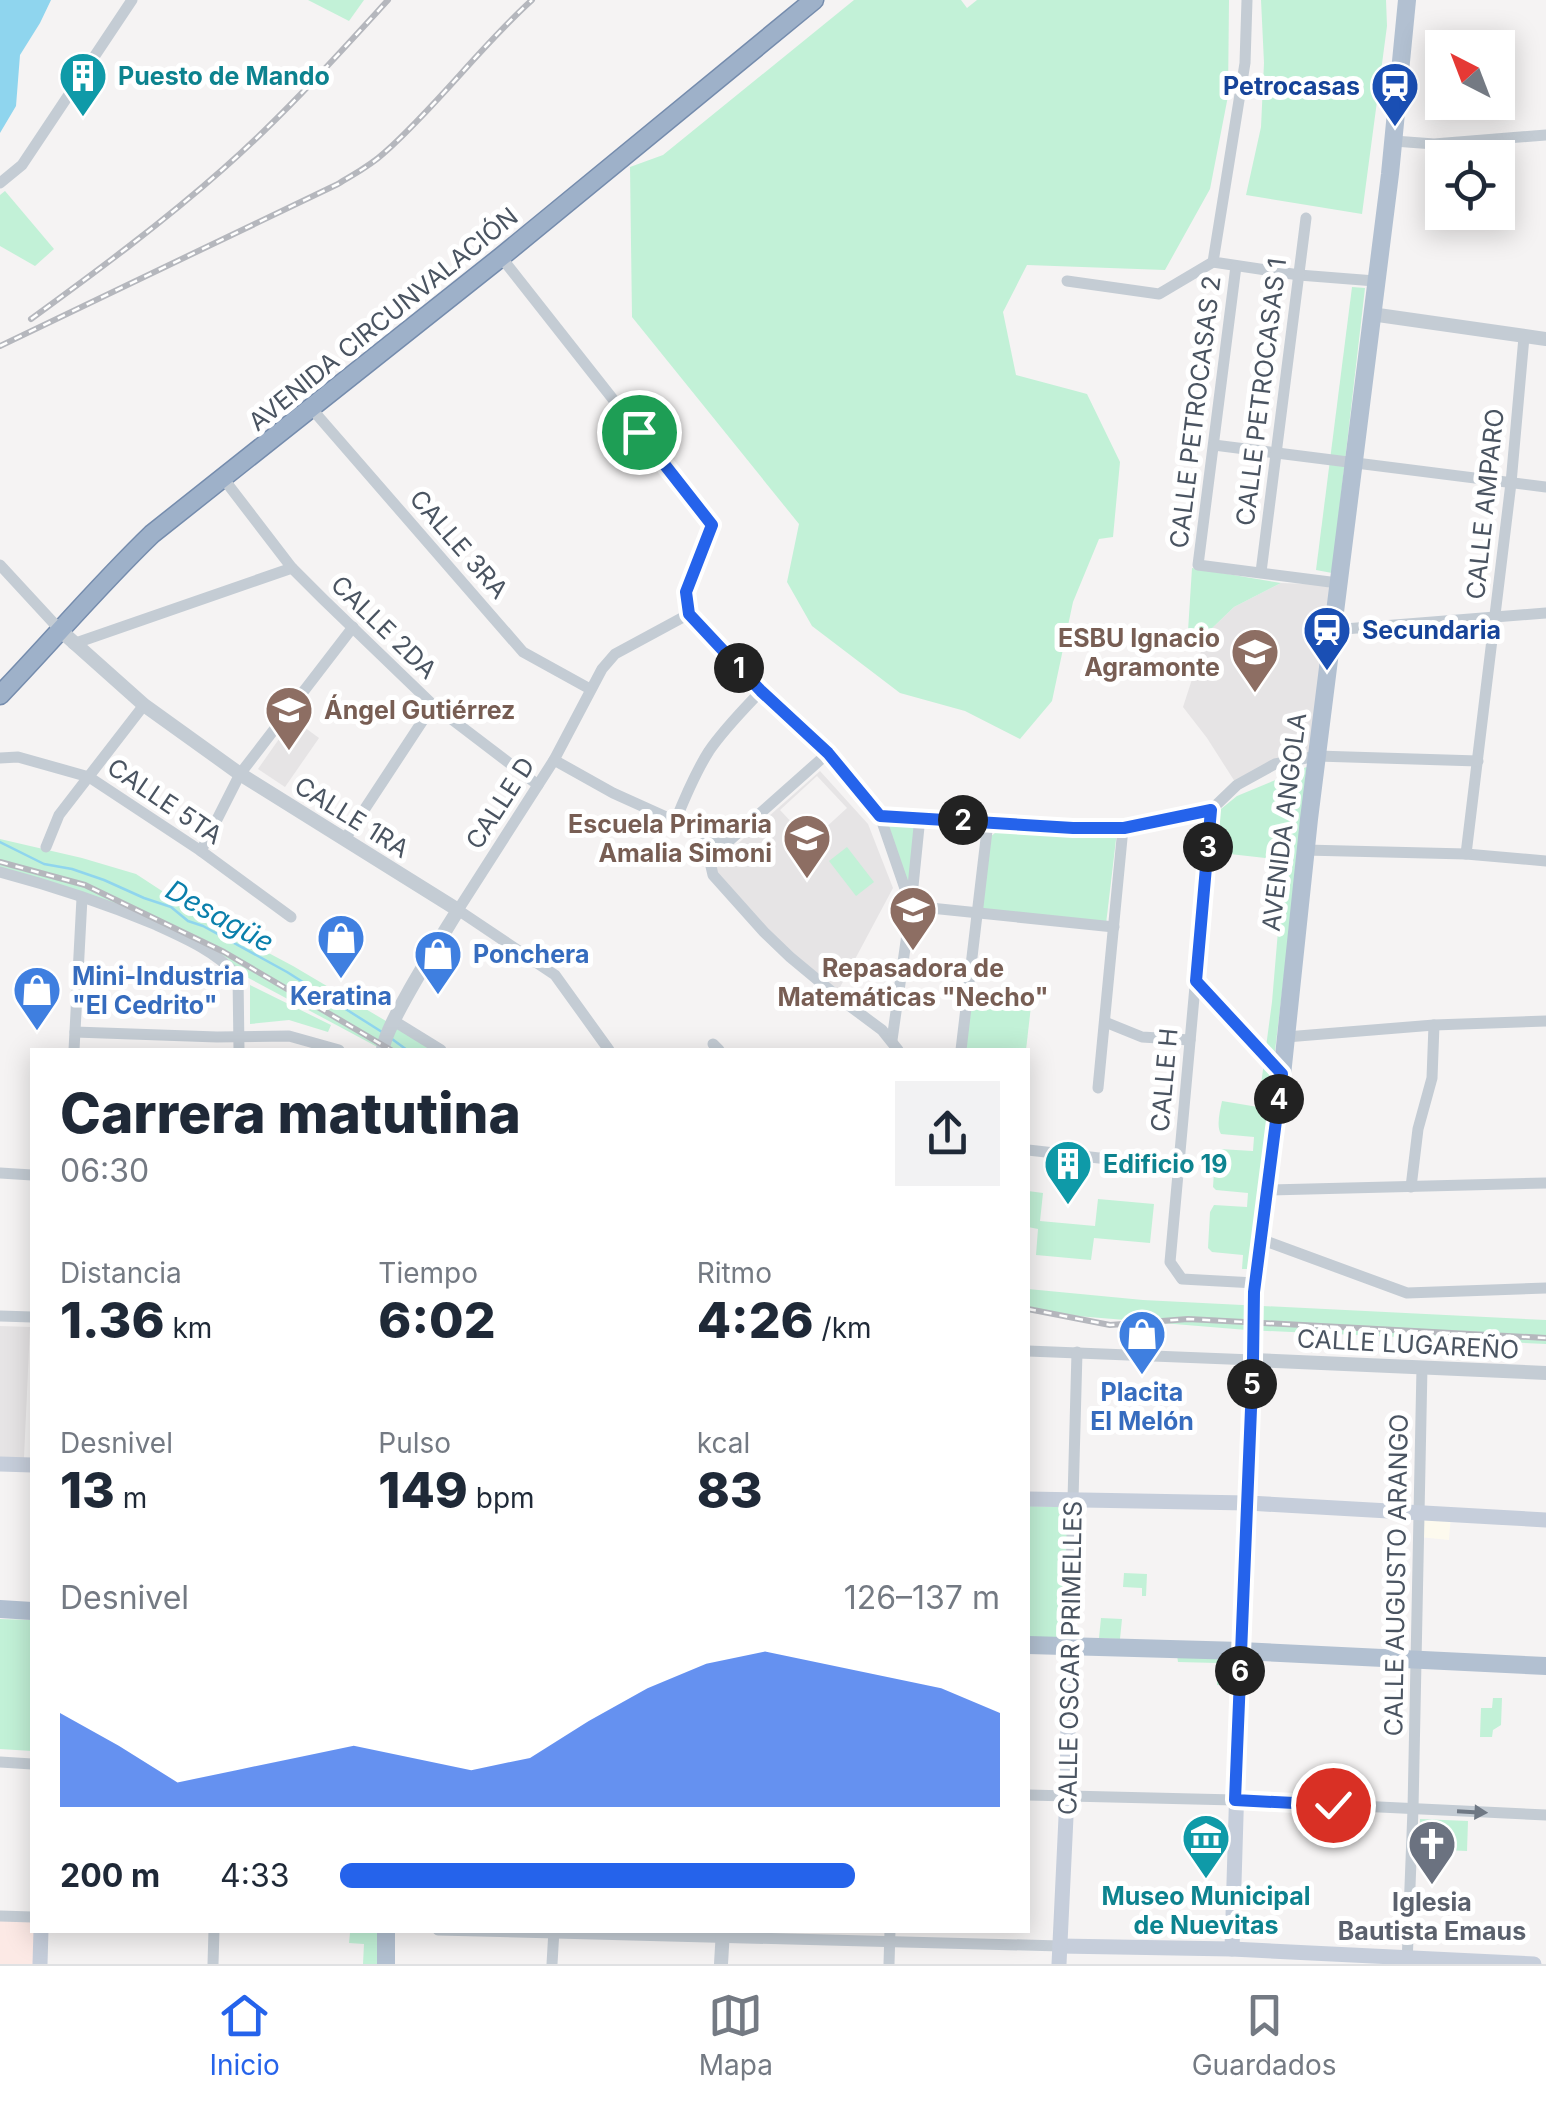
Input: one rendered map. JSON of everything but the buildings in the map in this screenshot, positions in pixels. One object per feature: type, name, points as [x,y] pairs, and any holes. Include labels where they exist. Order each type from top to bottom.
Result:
[{"type":"highway","name":"AVENIDA CIRCUNVALACIÓN","points":[[0,695],[67,638],[108,576],[142,545],[502,257],[814,0]]},
{"type":"main road","name":"AVENIDA ANGOLA","points":[[1241,1652],[1254,1288],[1394,141],[1407,0]]},
{"type":"main road","points":[[0,1464],[30,1465]]},
{"type":"main road","points":[[1030,1499],[1248,1503],[1546,1520]]},
{"type":"main road","points":[[0,1609],[30,1611]]},
{"type":"main road","points":[[1030,1646],[1546,1666]]},
{"type":"main road","name":"CALLE OSCAR PRIMELLES","points":[[1059,1964],[1070,1646]]},
{"type":"main road","points":[[1231,1956],[1241,1652]]},
{"type":"main road","points":[[40,1964],[41,1933]]},
{"type":"main road","points":[[386,1933],[386,1964]]},
{"type":"main road","points":[[1060,1946],[1231,1956],[1534,1964]]},
{"type":"street","points":[[0,183],[22,165],[132,0]]},
{"type":"street","points":[[1213,262],[1245,63],[1247,0]]},
{"type":"street","points":[[1394,141],[1434,144],[1546,135]]},
{"type":"street","name":"CALLE PETROCASAS 1","points":[[1260,572],[1306,218]]},
{"type":"street","points":[[502,257],[712,525],[686,592],[689,614],[761,691],[828,753],[880,816],[910,906]]},
{"type":"street","points":[[1068,281],[1159,294],[1213,262],[1376,281]]},
{"type":"street","name":"CALLE PETROCASAS 2","points":[[1236,266],[1198,565],[1260,572]]},
{"type":"street","points":[[1371,314],[1546,340]]},
{"type":"street","name":"CALLE AMPARO","points":[[1466,854],[1511,483],[1524,337]]},
{"type":"street","name":"CALLE 3RA","points":[[310,408],[523,652],[590,689]]},
{"type":"street","points":[[1214,444],[1546,487]]},
{"type":"street","name":"CALLE 2DA","points":[[223,478],[292,568],[352,628],[433,705],[538,784]]},
{"type":"street","points":[[0,565],[67,638],[292,568]]},
{"type":"street","points":[[1260,572],[1338,583]]},
{"type":"street","points":[[1332,630],[1546,613]]},
{"type":"street","name":"CALLE D","points":[[388,1035],[458,910],[554,760],[602,669],[615,654],[689,614]]},
{"type":"street","points":[[201,851],[240,774],[352,628]]},
{"type":"street","name":"CALLE 1RA","points":[[67,638],[144,704],[240,774],[554,975],[604,1048]]},
{"type":"street","points":[[675,822],[709,751],[761,691]]},
{"type":"street","points":[[46,847],[59,815],[144,704]]},
{"type":"street","points":[[345,838],[433,705]]},
{"type":"street","points":[[828,753],[710,862],[713,875],[790,957],[882,1030],[895,1045]]},
{"type":"street","points":[[880,816],[1124,828],[1211,810],[1237,785],[1275,764],[1317,756],[1478,761]]},
{"type":"street","name":"CALLE 5TA","points":[[0,758],[18,757],[88,777],[201,851],[291,917]]},
{"type":"street","points":[[554,760],[612,794],[726,844]]},
{"type":"street","name":"CALLE H","points":[[1211,810],[1170,1262],[1182,1279],[1254,1288]]},
{"type":"street","points":[[895,1045],[920,817]]},
{"type":"street","points":[[960,1048],[988,822]]},
{"type":"street","points":[[1098,1088],[1124,828]]},
{"type":"street","points":[[1305,850],[1466,854],[1546,861]]},
{"type":"street","points":[[0,872],[107,904],[193,941],[229,966],[238,976],[239,1043]]},
{"type":"street","points":[[74,1048],[82,898]]},
{"type":"street","points":[[910,906],[1114,927]]},
{"type":"street","points":[[1196,981],[1282,1074]]},
{"type":"street","points":[[1286,1037],[1546,1021]]},
{"type":"street","points":[[1105,1022],[1142,1037],[1190,1040]]},
{"type":"street","points":[[1411,1187],[1418,1129],[1432,1078],[1434,1025]]},
{"type":"street","points":[[75,1032],[239,1043],[290,1036],[333,1048]]},
{"type":"street","points":[[388,1035],[434,1048]]},
{"type":"street","points":[[1030,1150],[1179,1167]]},
{"type":"street","points":[[0,1173],[30,1175]]},
{"type":"street","points":[[1267,1190],[1546,1183]]},
{"type":"street","points":[[1260,1239],[1407,1293],[1545,1289]]},
{"type":"street","points":[[0,1316],[30,1317]]},
{"type":"street","name":"CALLE LUGAREÑO","points":[[1030,1351],[1253,1354],[1546,1372]]},
{"type":"street","name":"CALLE OSCAR PRIMELLES","points":[[1070,1646],[1077,1352]]},
{"type":"street","name":"CALLE AUGUSTO ARANGO","points":[[1407,1961],[1422,1366]]},
{"type":"street","points":[[0,1762],[30,1764]]},
{"type":"street","points":[[1030,1794],[1546,1815]]},
{"type":"street","points":[[0,1916],[30,1917]]},
{"type":"street","points":[[213,1964],[214,1933]]},
{"type":"street","points":[[552,1964],[554,1933]]},
{"type":"street","points":[[638,1933],[890,1936],[1060,1946]]},
{"type":"street","points":[[721,1964],[722,1934]]},
{"type":"street","points":[[889,1964],[890,1936]]},
{"type":"shaded area","name":"ESBU Ignacio Agramonte","points":[[1281,583],[1339,585],[1317,756],[1275,764],[1237,785],[1183,707],[1207,633],[1234,607]]},
{"type":"shaded area","name":"Ángel Gutiérrez","points":[[293,719],[319,738],[285,787],[258,769]]},
{"type":"shaded area","name":"Escuela Primaria Amalia Simoni","points":[[820,771],[868,824],[893,888],[838,991],[767,931],[717,873],[717,862]],"holes":[[[817,776],[847,808],[810,842],[780,810]]]},
{"type":"shaded area","points":[[0,1326],[30,1327],[24,1458],[0,1457]]},
{"type":"shaded area","points":[[1420,1513],[1451,1515],[1449,1540],[1419,1537]]},
{"type":"shaded area","points":[[0,1916],[30,1917],[30,1933],[41,1933],[40,1964],[0,1964]]},
{"type":"green space","points":[[308,0],[364,0],[349,21]]},
{"type":"green space","points":[[854,0],[961,0],[967,8],[977,0],[1229,0],[1228,96],[1210,189],[1165,270],[1027,265],[1003,312],[1016,375],[1087,394],[1120,462],[1113,537],[1099,539],[1073,602],[1052,701],[1020,739],[965,711],[900,693],[812,626],[787,582],[799,524],[632,317],[630,167],[663,155]]},
{"type":"green space","points":[[1261,0],[1386,0],[1387,26],[1362,214],[1246,195],[1261,127]]},
{"type":"green space","points":[[5,191],[54,249],[35,266],[0,246],[0,195]]},
{"type":"green space","points":[[1352,287],[1365,288],[1332,573],[1316,570]]},
{"type":"green space","points":[[1192,568],[1281,583],[1234,607],[1207,633],[1188,631]]},
{"type":"green space","points":[[1309,766],[1249,1269],[1242,1269],[1243,1255],[1212,1252],[1208,1248],[1214,1205],[1247,1207],[1248,1193],[1213,1187],[1215,1156],[1219,1149],[1253,1151],[1254,1137],[1221,1134],[1219,1118],[1222,1101],[1258,1107],[1284,860],[1212,852],[1216,813],[1237,796]]},
{"type":"green space","points":[[880,816],[920,817],[911,906]]},
{"type":"green space","points":[[1005,825],[1117,831],[1106,924],[981,909],[990,837]]},
{"type":"green space","points":[[0,839],[136,874],[208,921],[432,1048],[379,1048],[243,975],[228,959],[196,941],[0,868]]},
{"type":"green space","points":[[847,847],[874,882],[856,896],[829,861]]},
{"type":"green space","points":[[250,985],[331,1025],[328,1032],[289,1020],[250,1024]]},
{"type":"green space","points":[[971,1000],[1031,1006],[1026,1048],[965,1048]]},
{"type":"green space","points":[[1030,1191],[1043,1193],[1040,1221],[1095,1226],[1098,1199],[1154,1204],[1150,1243],[1094,1238],[1091,1260],[1036,1255],[1038,1229],[1030,1227]]},
{"type":"green space","points":[[1030,1289],[1143,1300],[1546,1320],[1546,1344],[1247,1330],[1030,1312]]},
{"type":"green space","points":[[1030,1506],[1068,1507],[1064,1640],[1030,1639]]},
{"type":"green space","points":[[1124,1573],[1147,1574],[1146,1596],[1142,1596],[1142,1588],[1123,1587]]},
{"type":"green space","points":[[1101,1618],[1122,1619],[1120,1639],[1099,1638]]},
{"type":"green space","points":[[0,1619],[30,1620],[30,1751],[0,1749]]},
{"type":"green space","points":[[1177,1655],[1231,1656],[1231,1685],[1217,1685],[1217,1663],[1178,1662]]},
{"type":"green space","points":[[1493,1698],[1502,1698],[1501,1725],[1493,1730],[1492,1737],[1480,1737],[1481,1708],[1492,1708]]},
{"type":"green space","points":[[1420,1819],[1468,1821],[1467,1851],[1419,1849]]},
{"type":"green space","points":[[350,1933],[382,1933],[381,1964],[363,1964],[364,1944],[349,1943]]},
{"type":"water","points":[[0,0],[51,0],[20,55],[16,106],[0,133]]},
{"type":"waterway","name":"Desagüe","points":[[0,842],[44,864],[72,869],[171,907],[188,921],[287,972],[382,1032]]},
{"type":"waterway","name":"Desagüe","points":[[392,1039],[404,1048]]},
{"type":"railway","points":[[31,319],[153,228],[223,169],[287,108],[388,0]]},
{"type":"railway","points":[[0,346],[368,166],[403,135],[532,0]]},
{"type":"railway","points":[[0,862],[85,885],[224,952],[388,1048]]},
{"type":"railway","points":[[1030,1309],[1110,1325],[1188,1319],[1546,1338]]},
{"type":"place","name":"Puesto de Mando","points":[[83,118]]},
{"type":"place","name":"Petrocasas","points":[[1395,128]]},
{"type":"place","name":"Secundaria","points":[[1327,672]]},
{"type":"place","name":"ESBU Ignacio Agramonte","points":[[1255,694]]},
{"type":"place","name":"Ángel Gutiérrez","points":[[289,752]]},
{"type":"place","name":"Escuela Primaria Amalia Simoni","points":[[807,880]]},
{"type":"place","name":"Repasadora de Matemáticas \"Necho\"","points":[[913,952]]},
{"type":"place","name":"Keratina","points":[[341,980]]},
{"type":"place","name":"Ponchera","points":[[438,996]]},
{"type":"place","name":"Mini-Industria \"El Cedrito\"","points":[[37,1032]]},
{"type":"place","name":"Edificio 19","points":[[1068,1206]]},
{"type":"place","name":"Placita El Melón","points":[[1142,1376]]},
{"type":"place","name":"Museo Municipal de Nuevitas","points":[[1206,1880]]},
{"type":"place","name":"Iglesia Bautista Emaus","points":[[1432,1886]]},
{"type":"route","points":[[639,432],[712,525],[686,592],[689,614],[761,691],[828,753],[880,816],[1124,828],[1211,810],[1196,981],[1282,1074],[1254,1292],[1235,1800],[1333,1805]]}]
